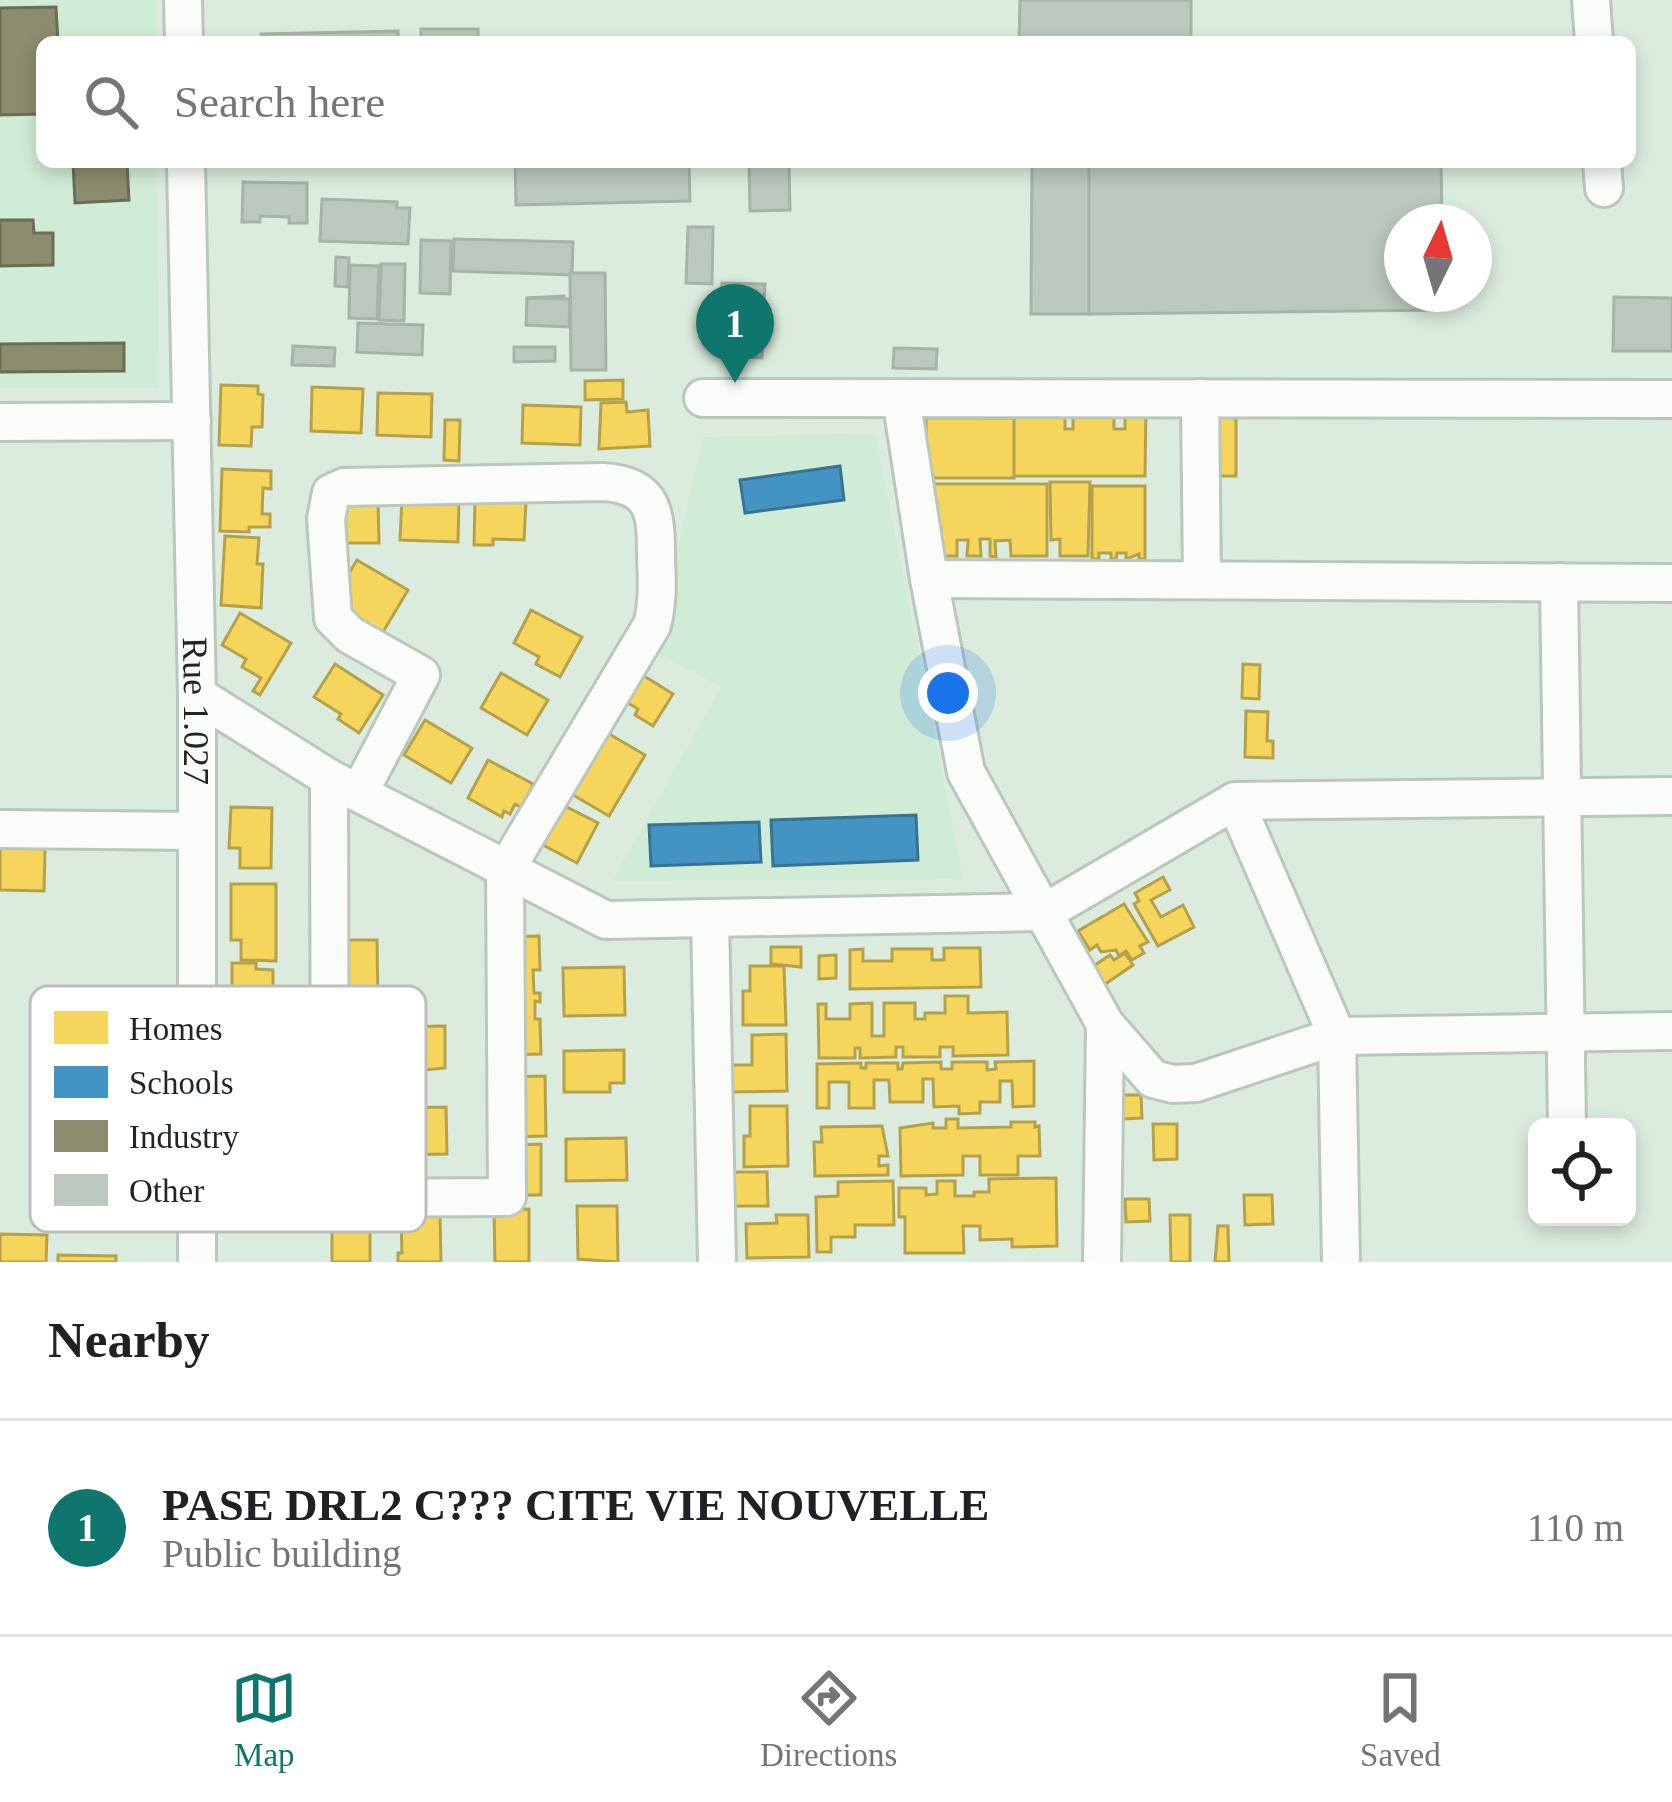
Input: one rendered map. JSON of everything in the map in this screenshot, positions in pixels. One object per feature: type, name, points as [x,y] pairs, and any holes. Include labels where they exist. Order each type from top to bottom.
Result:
[{"type":"street","points":[[183,0],[184,36]]},
{"type":"street","points":[[1591,0],[1594,36]]},
{"type":"street","name":"Rue 1.027","points":[[187,168],[197,695],[195,986]]},
{"type":"street","points":[[703,398],[1672,399]]},
{"type":"street","points":[[901,398],[929,579],[967,772],[1105,1024],[1153,1078],[1173,1084],[1196,1083],[1337,1036],[1672,1031]]},
{"type":"street","points":[[1200,398],[1202,580]]},
{"type":"street","points":[[0,422],[192,421]]},
{"type":"street","points":[[337,986],[344,786],[421,675],[350,635],[333,618],[326,519],[331,493],[344,487],[603,482],[629,486],[650,503],[656,515],[657,598],[652,625],[506,871],[507,1197],[426,1197]]},
{"type":"street","points":[[929,579],[1672,583]]},
{"type":"street","points":[[1559,582],[1567,1118]]},
{"type":"street","points":[[197,695],[344,786],[606,920],[1045,912],[1234,801],[1672,796]]},
{"type":"street","points":[[1234,801],[1337,1036],[1341,1262]]},
{"type":"street","points":[[0,829],[194,830]]},
{"type":"street","points":[[710,918],[717,1262]]},
{"type":"street","points":[[1102,1262],[1105,1024]]},
{"type":"street","name":"Rue 1.027","points":[[197,1232],[197,1262]]},
{"type":"shaded area","points":[[0,0],[156,0],[156,36],[36,36],[36,168],[157,168],[159,388],[0,388]]},
{"type":"shaded area","points":[[875,433],[963,879],[612,881],[721,687],[654,651],[703,437]]},
{"type":"building: Homes","points":[[623,380],[623,399],[585,400],[585,381]]},
{"type":"building: Homes","points":[[221,385],[258,386],[258,394],[263,395],[262,427],[252,427],[251,446],[219,445]]},
{"type":"building: Homes","points":[[312,387],[363,389],[361,433],[311,431]]},
{"type":"building: Homes","points":[[1200,391],[1236,391],[1236,476],[1200,476]]},
{"type":"building: Homes","points":[[378,393],[432,394],[431,437],[377,435]]},
{"type":"building: Homes","points":[[626,402],[627,412],[648,410],[650,446],[599,449],[601,403]]},
{"type":"building: Homes","points":[[523,405],[581,407],[580,445],[522,443]]},
{"type":"building: Homes","points":[[1073,407],[1114,407],[1114,429],[1125,429],[1125,407],[1146,407],[1145,476],[1008,476],[1008,413],[1065,414],[1065,429],[1073,429]]},
{"type":"building: Homes","points":[[926,418],[1014,418],[1014,478],[926,478]]},
{"type":"building: Homes","points":[[445,420],[460,420],[459,461],[444,460]]},
{"type":"building: Homes","points":[[222,469],[271,471],[271,489],[263,488],[262,514],[270,514],[270,527],[220,531]]},
{"type":"building: Homes","points":[[1050,482],[1090,482],[1088,556],[1060,556],[1060,539],[1051,540]]},
{"type":"building: Homes","points":[[924,484],[1047,484],[1047,556],[1011,556],[1010,540],[995,541],[996,557],[990,556],[990,539],[980,539],[981,556],[967,556],[968,540],[957,540],[957,556],[941,556],[941,527],[924,527]]},
{"type":"building: Homes","points":[[1092,486],[1145,486],[1145,559],[1139,559],[1139,554],[1126,559],[1126,553],[1117,553],[1111,559],[1111,553],[1099,553],[1099,559],[1092,559]]},
{"type":"building: Homes","points":[[402,498],[459,500],[458,542],[400,540]]},
{"type":"building: Homes","points":[[475,500],[526,502],[524,540],[493,539],[493,545],[474,545]]},
{"type":"building: Homes","points":[[378,501],[379,543],[340,543],[340,502]]},
{"type":"building: Homes","points":[[225,536],[259,538],[261,608],[221,605]]},
{"type":"building: Homes","points":[[357,560],[408,590],[380,637],[329,607]]},
{"type":"building: Homes","points":[[531,610],[582,637],[560,677],[536,664],[539,657],[514,643]]},
{"type":"building: Homes","points":[[240,613],[291,643],[260,695],[253,691],[261,678],[242,667],[246,659],[222,645]]},
{"type":"building: Homes","points":[[623,663],[673,694],[653,726],[621,699]]},
{"type":"building: Homes","points":[[335,664],[383,695],[359,733],[314,697]]},
{"type":"building: Homes","points":[[1243,664],[1260,665],[1259,699],[1242,698]]},
{"type":"building: Homes","points":[[501,673],[548,700],[527,735],[481,708]]},
{"type":"building: Homes","points":[[1246,711],[1268,712],[1267,741],[1273,741],[1273,758],[1245,757]]},
{"type":"building: Homes","points":[[425,720],[472,748],[451,783],[404,755]]},
{"type":"building: Homes","points":[[604,731],[645,755],[609,816],[568,792]]},
{"type":"building: Homes","points":[[488,760],[533,784],[522,808],[515,804],[502,817],[468,798]]},
{"type":"building: Homes","points":[[547,797],[598,823],[577,863],[526,836]]},
{"type":"building: Homes","points":[[231,807],[272,808],[271,868],[240,868],[240,848],[229,848]]},
{"type":"building: Homes","points":[[0,848],[45,849],[44,891],[0,890]]},
{"type":"building: Homes","points":[[1163,877],[1170,890],[1151,900],[1161,917],[1183,905],[1194,927],[1158,946],[1134,904],[1139,901],[1135,893]]},
{"type":"building: Homes","points":[[231,884],[276,884],[276,961],[241,960],[241,940],[231,940]]},
{"type":"building: Homes","points":[[1124,904],[1148,942],[1140,946],[1144,953],[1132,960],[1126,951],[1119,956],[1116,950],[1101,952],[1097,945],[1090,950],[1078,931]]},
{"type":"building: Homes","points":[[539,936],[540,970],[533,970],[534,993],[540,993],[535,1019],[540,1019],[541,1054],[499,1055],[493,937]]},
{"type":"building: Homes","points":[[330,940],[377,940],[378,986],[335,986]]},
{"type":"building: Homes","points":[[771,947],[801,947],[801,967],[771,964]]},
{"type":"building: Homes","points":[[944,948],[980,948],[981,987],[850,989],[850,950],[863,949],[863,961],[892,961],[892,949],[932,949],[932,960],[944,960]]},
{"type":"building: Homes","points":[[1125,953],[1133,965],[1098,989],[1092,967],[1110,955],[1114,960]]},
{"type":"building: Homes","points":[[836,955],[836,978],[819,979],[819,956]]},
{"type":"building: Homes","points":[[232,963],[256,963],[256,969],[273,970],[273,986],[232,986]]},
{"type":"building: Homes","points":[[750,966],[784,966],[786,1025],[743,1025],[743,991],[750,991]]},
{"type":"building: Homes","points":[[624,967],[625,1015],[564,1016],[563,968]]},
{"type":"building: Homes","points":[[945,996],[968,996],[968,1013],[1007,1012],[1008,1055],[953,1056],[953,1047],[940,1047],[940,1057],[903,1057],[903,1047],[896,1047],[896,1057],[860,1058],[860,1048],[855,1048],[855,1058],[819,1058],[818,1004],[826,1004],[826,1019],[850,1019],[850,1004],[872,1003],[872,1036],[884,1036],[884,1003],[915,1003],[915,1019],[925,1019],[925,1013],[945,1013]]},
{"type":"building: Homes","points":[[426,1026],[445,1026],[445,1068],[426,1070]]},
{"type":"building: Homes","points":[[786,1034],[787,1091],[731,1092],[731,1065],[752,1065],[752,1035]]},
{"type":"building: Homes","points":[[624,1050],[624,1083],[610,1083],[610,1092],[564,1092],[564,1051]]},
{"type":"building: Homes","points":[[1034,1061],[1034,1106],[1013,1107],[1012,1081],[1000,1081],[1000,1102],[980,1102],[980,1113],[959,1114],[959,1106],[934,1107],[933,1079],[923,1079],[923,1102],[890,1102],[889,1080],[874,1080],[874,1108],[849,1108],[849,1082],[829,1082],[829,1108],[817,1108],[817,1064],[861,1063],[866,1068],[866,1063],[898,1063],[902,1069],[903,1063],[941,1062],[941,1069],[952,1069],[952,1062],[987,1062],[987,1070],[996,1069],[995,1062]]},
{"type":"building: Homes","points":[[545,1076],[546,1136],[507,1137],[500,1077]]},
{"type":"building: Homes","points":[[1122,1095],[1141,1095],[1142,1118],[1122,1119]]},
{"type":"building: Homes","points":[[750,1106],[787,1106],[788,1166],[744,1167]]},
{"type":"building: Homes","points":[[426,1107],[446,1107],[447,1154],[426,1154]]},
{"type":"building: Homes","points":[[946,1119],[958,1119],[958,1128],[1035,1122],[1040,1156],[1018,1156],[1018,1175],[980,1175],[980,1156],[963,1156],[963,1175],[901,1176],[900,1128],[933,1123],[933,1128],[946,1128]]},
{"type":"building: Homes","points":[[1153,1124],[1177,1124],[1177,1159],[1154,1160]]},
{"type":"building: Homes","points":[[882,1126],[888,1156],[879,1156],[879,1166],[888,1165],[888,1175],[815,1176],[814,1142],[822,1142],[821,1127]]},
{"type":"building: Homes","points":[[626,1138],[627,1180],[566,1181],[566,1139]]},
{"type":"building: Homes","points":[[541,1144],[541,1195],[508,1195],[507,1145]]},
{"type":"building: Homes","points":[[730,1172],[767,1172],[768,1206],[730,1206]]},
{"type":"building: Homes","points":[[1056,1178],[1057,1246],[1012,1247],[1012,1239],[980,1240],[980,1226],[963,1226],[964,1253],[905,1253],[899,1188],[926,1188],[926,1195],[937,1194],[937,1181],[955,1181],[955,1196],[974,1196],[974,1192],[989,1192],[989,1179]]},
{"type":"building: Homes","points":[[893,1181],[894,1225],[855,1225],[855,1237],[831,1237],[831,1252],[817,1252],[816,1197],[838,1196],[838,1182]]},
{"type":"building: Homes","points":[[1244,1195],[1272,1195],[1273,1224],[1245,1225]]},
{"type":"building: Homes","points":[[1125,1199],[1149,1199],[1150,1221],[1126,1222]]},
{"type":"building: Homes","points":[[577,1206],[617,1206],[618,1262],[578,1259]]},
{"type":"building: Homes","points":[[529,1209],[529,1262],[495,1262],[494,1210]]},
{"type":"building: Homes","points":[[426,1215],[440,1215],[441,1262],[398,1262],[401,1232],[426,1232]]},
{"type":"building: Homes","points":[[776,1215],[808,1215],[809,1257],[747,1258],[746,1224],[777,1223]]},
{"type":"building: Homes","points":[[1170,1215],[1190,1215],[1190,1262],[1171,1262]]},
{"type":"building: Homes","points":[[1218,1226],[1228,1226],[1229,1262],[1215,1262]]},
{"type":"building: Homes","points":[[332,1232],[370,1232],[370,1262],[332,1262]]},
{"type":"building: Homes","points":[[0,1234],[47,1235],[46,1262],[0,1262]]},
{"type":"building: Homes","points":[[58,1255],[116,1256],[116,1262],[58,1262]]},
{"type":"building: Schools","points":[[840,466],[844,500],[745,513],[740,480]]},
{"type":"building: Schools","points":[[916,815],[918,860],[773,866],[771,820]]},
{"type":"building: Schools","points":[[759,822],[761,862],[651,866],[649,825]]},
{"type":"building: Industry","points":[[56,7],[58,36],[36,36],[36,114],[0,115],[0,8]]},
{"type":"building: Industry","points":[[73,168],[127,168],[129,200],[75,203]]},
{"type":"building: Industry","points":[[0,220],[33,220],[34,233],[53,233],[53,265],[0,266]]},
{"type":"building: Industry","points":[[124,343],[124,371],[0,372],[0,344]]},
{"type":"building: Other","points":[[1020,0],[1191,0],[1191,36],[1019,36]]},
{"type":"building: Other","points":[[421,29],[478,29],[478,36],[421,36]]},
{"type":"building: Other","points":[[398,31],[398,36],[261,34]]},
{"type":"building: Other","points":[[515,168],[689,168],[690,201],[516,205]]},
{"type":"building: Other","points":[[749,168],[789,168],[790,210],[750,211]]},
{"type":"building: Other","points":[[1032,168],[1089,168],[1089,314],[1031,314]]},
{"type":"building: Other","points":[[1089,168],[1441,168],[1442,204],[1384,204],[1384,311],[1089,314]]},
{"type":"building: Other","points":[[243,182],[307,183],[307,223],[260,216],[260,222],[242,222]]},
{"type":"building: Other","points":[[322,199],[397,202],[397,208],[410,208],[408,244],[320,241]]},
{"type":"building: Other","points":[[688,227],[713,227],[712,284],[686,283]]},
{"type":"building: Other","points":[[454,239],[573,242],[572,275],[453,271]]},
{"type":"building: Other","points":[[421,240],[451,241],[450,294],[420,293]]},
{"type":"building: Other","points":[[336,257],[349,258],[348,287],[335,286]]},
{"type":"building: Other","points":[[381,264],[405,264],[404,321],[379,320]]},
{"type":"building: Other","points":[[350,265],[379,266],[377,319],[349,318]]},
{"type":"building: Other","points":[[570,273],[605,273],[606,370],[571,370]]},
{"type":"building: Other","points":[[722,283],[765,284],[762,358],[719,356]]},
{"type":"building: Other","points":[[564,296],[566,324],[528,325],[527,298]]},
{"type":"building: Other","points":[[1614,297],[1672,298],[1672,351],[1613,351]]},
{"type":"building: Other","points":[[527,298],[570,299],[569,327],[526,325]]},
{"type":"building: Other","points":[[358,323],[423,325],[422,355],[357,352]]},
{"type":"building: Other","points":[[293,346],[335,348],[334,366],[292,365]]},
{"type":"building: Other","points":[[514,347],[555,347],[555,361],[514,362]]},
{"type":"building: Other","points":[[894,348],[937,349],[936,369],[893,368]]},
{"type":"place","name":"PASE DRL2 C??? CITE VIE NOUVELLE","points":[[735,383]]}]
